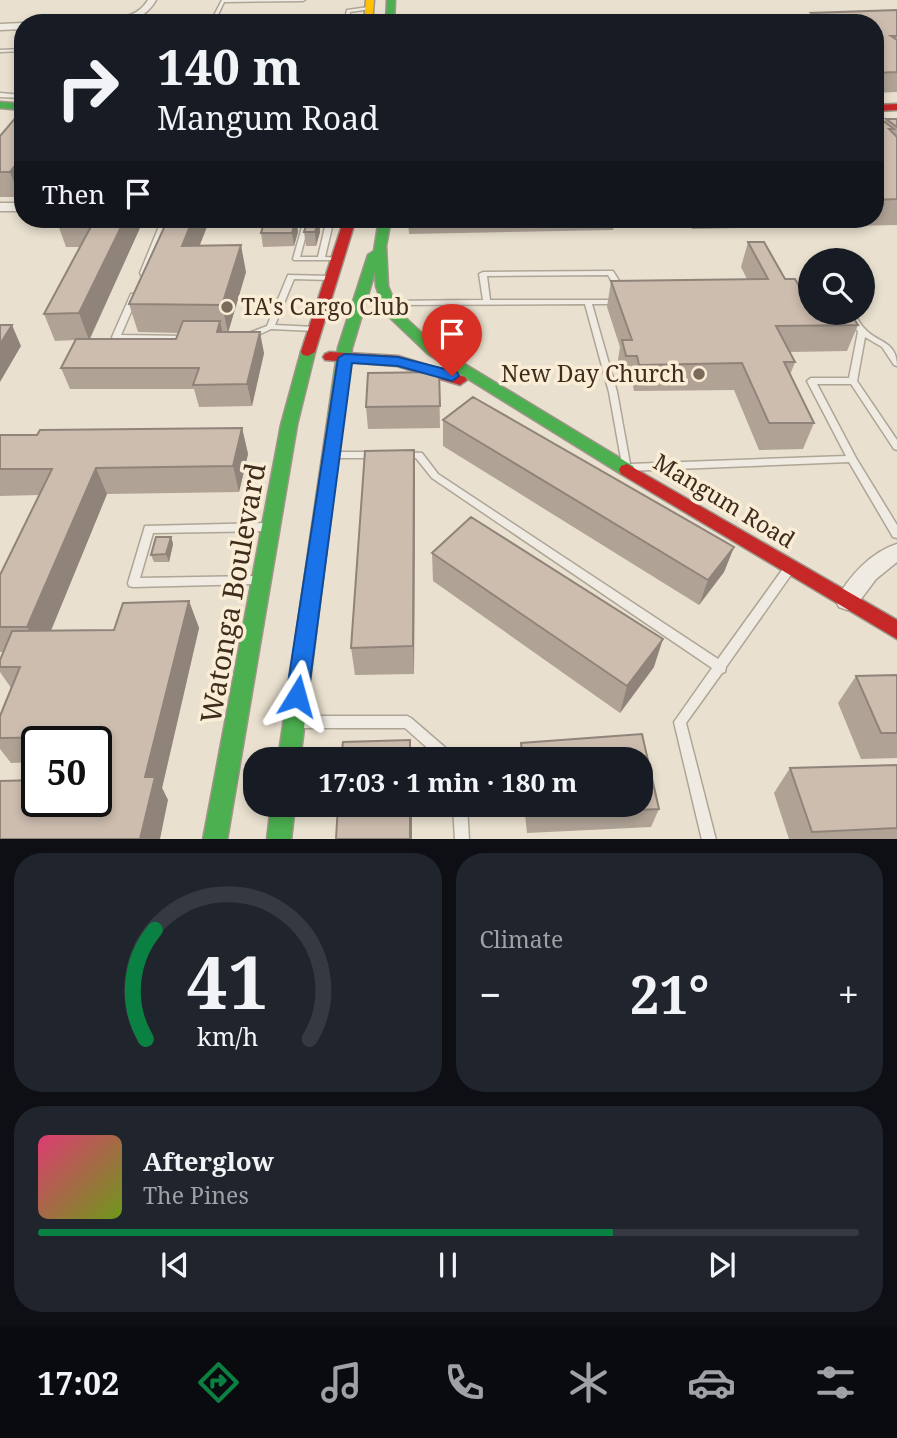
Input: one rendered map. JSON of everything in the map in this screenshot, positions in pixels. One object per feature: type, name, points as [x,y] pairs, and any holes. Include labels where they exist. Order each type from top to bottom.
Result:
[{"type":"main road","points":[[307,356],[347,228]]},
{"type":"main road","points":[[383,228],[380,246],[382,286],[387,303]]},
{"type":"main road","points":[[290,747],[348,338],[374,254],[380,246]]},
{"type":"main road","name":"Mangum Road","points":[[387,303],[393,313],[433,351],[528,411],[897,630]]},
{"type":"main road","name":"Mangum Road","points":[[307,356],[398,361],[452,376],[528,411]]},
{"type":"main road","name":"Watonga Boulevard","points":[[215,839],[289,425],[307,356]]},
{"type":"main road","points":[[279,839],[282,817]]},
{"type":"street","points":[[142,14],[147,11],[152,0]]},
{"type":"street","points":[[847,601],[878,562],[897,552]]},
{"type":"lane","points":[[216,14],[223,1],[303,0]]},
{"type":"lane","points":[[348,14],[348,11],[369,10]]},
{"type":"lane","points":[[161,228],[116,337],[193,338]]},
{"type":"lane","points":[[305,228],[296,259],[339,259]]},
{"type":"lane","points":[[321,259],[322,240],[327,228]]},
{"type":"lane","points":[[387,303],[487,303],[588,303],[628,302],[610,273],[483,274],[487,303]]},
{"type":"lane","points":[[270,327],[291,277],[333,278]]},
{"type":"lane","points":[[588,303],[612,392],[626,468],[852,458]]},
{"type":"lane","points":[[858,325],[862,332],[885,345],[897,363]]},
{"type":"lane","points":[[244,338],[270,327],[316,329]]},
{"type":"lane","points":[[862,332],[853,381],[897,447]]},
{"type":"lane","points":[[853,381],[811,381],[897,534]]},
{"type":"lane","points":[[331,455],[419,455],[435,476],[721,668]]},
{"type":"lane","points":[[262,580],[133,583],[149,529],[271,527]]},
{"type":"lane","points":[[709,839],[680,722],[790,568]]},
{"type":"lane","points":[[293,722],[407,722],[436,747]]},
{"type":"lane","points":[[461,817],[462,839]]},
{"type":"building","points":[[897,10],[897,36],[891,36],[897,40],[897,72],[884,73],[884,14],[811,13]]},
{"type":"building","points":[[886,119],[897,119],[897,127]]},
{"type":"building","points":[[14,120],[14,167],[10,172],[0,172],[0,136]]},
{"type":"building","points":[[884,122],[894,129],[889,129],[897,137],[897,199],[884,200]]},
{"type":"building","points":[[90,228],[121,228],[79,313],[44,314]]},
{"type":"building","points":[[164,228],[189,228],[182,246],[241,245],[222,305],[129,304]]},
{"type":"building","points":[[262,228],[293,228],[292,233],[261,233]]},
{"type":"building","points":[[305,228],[316,228],[315,232],[304,232]]},
{"type":"building","points":[[748,242],[764,242],[785,279],[795,279],[798,284],[798,325],[858,325],[776,326],[795,362],[784,362],[814,423],[769,423],[742,363],[639,365],[637,356],[626,356],[622,340],[632,340],[611,281],[768,279]]},
{"type":"building","points":[[183,321],[220,321],[217,332],[260,332],[247,384],[193,385],[199,368],[61,368],[76,339],[176,339]]},
{"type":"building","points":[[0,325],[12,325],[0,344]]},
{"type":"building","points":[[439,372],[440,406],[366,407],[368,373]]},
{"type":"building","points":[[473,397],[734,547],[708,580],[443,420]]},
{"type":"building","points":[[242,428],[233,466],[96,468],[27,627],[0,627],[0,575],[52,469],[0,469],[0,435],[37,435],[40,430]]},
{"type":"building","points":[[414,450],[413,646],[351,648],[365,451]]},
{"type":"building","points":[[471,517],[663,639],[627,686],[432,553]]},
{"type":"building","points":[[156,537],[171,537],[166,554],[151,555]]},
{"type":"building","points":[[189,601],[145,777],[155,777],[140,839],[0,839],[0,781],[21,780],[21,817],[112,817],[112,726],[21,726],[21,738],[0,738],[0,716],[20,667],[0,667],[0,660],[12,631],[114,630],[123,603]]},
{"type":"building","points":[[897,675],[897,733],[881,733],[856,676]]},
{"type":"building","points":[[642,734],[645,747],[521,747],[521,743]]},
{"type":"building","points":[[410,740],[410,747],[342,747],[343,742]]},
{"type":"building","points":[[897,765],[897,828],[812,832],[790,768]]},
{"type":"building","points":[[653,783],[659,809],[653,809]]},
{"type":"building","points":[[337,817],[410,817],[410,839],[336,839]]},
{"type":"traffic: fast","points":[[390,14],[391,0]]},
{"type":"traffic: fast","points":[[0,105],[14,106]]},
{"type":"traffic: fast","points":[[383,228],[380,246],[382,286],[392,313],[433,351],[627,470]]},
{"type":"traffic: fast","points":[[291,747],[345,348],[374,255]]},
{"type":"traffic: fast","points":[[215,839],[289,425],[308,352]]},
{"type":"traffic: fast","points":[[279,839],[282,817]]},
{"type":"traffic: slow","points":[[369,14],[370,0]]},
{"type":"traffic: jam","points":[[884,108],[897,107]]},
{"type":"traffic: jam","points":[[308,352],[347,228]]},
{"type":"traffic: jam","points":[[330,357],[398,361],[460,380]]},
{"type":"traffic: jam","points":[[627,470],[897,630]]},
{"type":"place","name":"TA's Cargo Club","points":[[227,307]]},
{"type":"place","name":"New Day Church","points":[[699,374]]},
{"type":"route","points":[[297,696],[345,358],[398,361],[452,376]]}]
